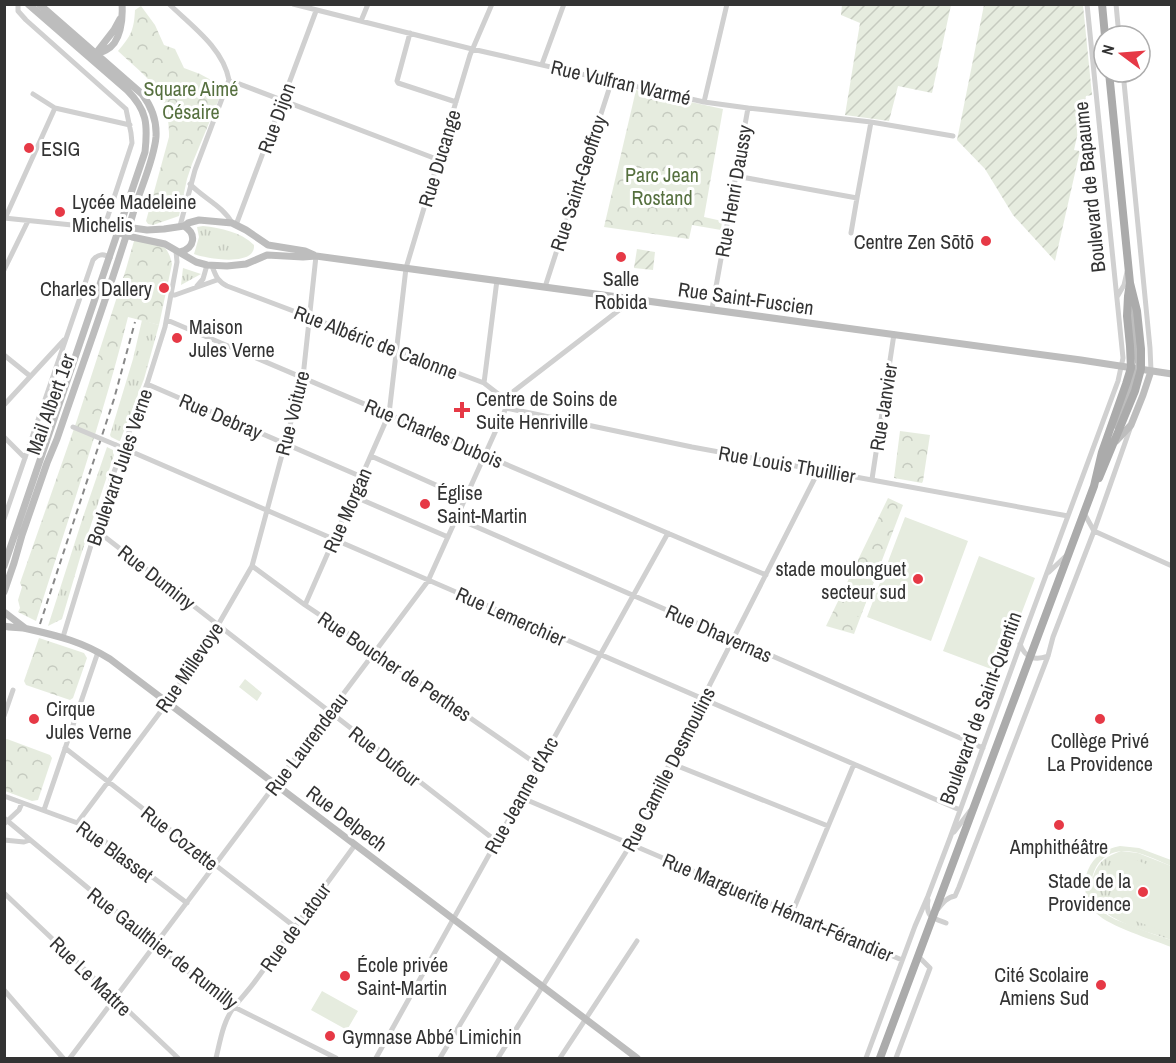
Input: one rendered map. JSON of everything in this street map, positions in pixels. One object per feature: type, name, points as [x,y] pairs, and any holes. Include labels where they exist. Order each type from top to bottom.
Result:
[{"type":"main road","name":"Mail Albert 1er","points":[[4,564],[146,152],[147,138],[146,123],[137,100],[28,4]]},
{"type":"main road","name":"Mail Albert 1er","points":[[4,592],[127,236],[155,145],[156,134],[154,115],[150,104],[142,94],[39,4]]},
{"type":"main road","points":[[91,60],[114,30],[122,14],[122,4]]},
{"type":"main road","points":[[1102,4],[1104,24]]},
{"type":"main road","name":"Boulevard de Bapaume","points":[[1110,84],[1130,283],[1137,311],[1141,369]]},
{"type":"main road","points":[[175,250],[167,241],[168,235],[188,223],[199,220],[234,224]]},
{"type":"main road","name":"Rue Saint-Fuscien","points":[[234,224],[262,242],[305,251],[316,256]]},
{"type":"main road","points":[[119,230],[179,227],[190,231],[193,238],[188,249],[175,250]]},
{"type":"main road","points":[[119,230],[127,236],[161,242],[196,262],[209,265]]},
{"type":"main road","points":[[259,258],[262,242]]},
{"type":"main road","name":"Rue Saint-Fuscien","points":[[209,265],[246,264],[267,255],[316,256],[1172,374]]},
{"type":"main road","name":"Boulevard de Bapaume","points":[[1126,367],[1130,350],[1127,316],[1130,283]]},
{"type":"main road","points":[[1128,296],[1132,311],[1137,359],[1141,369]]},
{"type":"main road","points":[[1114,443],[1114,435],[1134,377],[1126,367]]},
{"type":"main road","name":"Boulevard de Saint-Quentin","points":[[880,1059],[1094,486],[1102,452],[1125,388],[1126,367]]},
{"type":"main road","name":"Boulevard de Saint-Quentin","points":[[1094,486],[1100,477],[1135,391],[1141,369]]},
{"type":"main road","points":[[1114,443],[1131,425],[1151,371]]},
{"type":"main road","name":"Rue Delpech","points":[[4,612],[25,628]]},
{"type":"main road","name":"Rue Delpech","points":[[4,626],[25,628],[63,637],[98,652],[637,1059]]},
{"type":"street","points":[[18,4],[18,11],[26,20],[126,109],[132,143],[104,228]]},
{"type":"street","points":[[169,4],[220,56],[226,66],[229,80],[190,184],[184,215],[179,227]]},
{"type":"street","points":[[176,11],[181,4]]},
{"type":"street","name":"Rue Vulfran Warmé","points":[[293,4],[472,49],[704,102],[871,122],[953,136]]},
{"type":"street","points":[[361,21],[368,4]]},
{"type":"street","name":"Rue Ducange","points":[[397,350],[406,267],[472,49],[492,4]]},
{"type":"street","points":[[542,64],[564,4]]},
{"type":"street","points":[[704,102],[727,4]]},
{"type":"street","name":"Boulevard de Bapaume","points":[[1087,4],[1123,358],[1126,367]]},
{"type":"street","points":[[1116,4],[1118,24]]},
{"type":"street","name":"Rue Dijon","points":[[234,224],[316,10]]},
{"type":"street","points":[[410,33],[396,81],[456,102]]},
{"type":"street","points":[[229,80],[439,160]]},
{"type":"street","name":"Rue Saint-Geoffroy","points":[[545,287],[612,80]]},
{"type":"street","points":[[1124,84],[1151,371]]},
{"type":"street","points":[[33,94],[55,108],[130,125]]},
{"type":"street","points":[[55,108],[5,218],[119,230]]},
{"type":"street","name":"Rue Henri Daussy","points":[[712,309],[748,108]]},
{"type":"street","points":[[851,233],[871,122]]},
{"type":"street","points":[[736,176],[857,198]]},
{"type":"street","points":[[190,184],[227,214],[234,224]]},
{"type":"street","points":[[4,270],[28,221]]},
{"type":"street","name":"Boulevard Jules Verne","points":[[63,637],[111,480],[147,384],[167,320],[177,262],[175,250]]},
{"type":"street","name":"Mail Albert 1er","points":[[4,519],[93,260],[101,255],[107,255],[110,258]]},
{"type":"street","name":"Rue Voiture","points":[[252,566],[303,377],[316,256]]},
{"type":"street","points":[[172,295],[217,280],[209,265]]},
{"type":"street","points":[[196,287],[203,279],[209,265]]},
{"type":"street","points":[[1117,298],[1124,285],[1129,265]]},
{"type":"street","name":"Rue Albéric de Calonne","points":[[217,280],[227,286],[484,383],[506,400]]},
{"type":"street","points":[[484,383],[497,280]]},
{"type":"street","points":[[506,408],[506,400],[514,391],[627,304],[630,298]]},
{"type":"street","name":"Rue Charles Dubois","points":[[167,320],[766,575]]},
{"type":"street","name":"Rue Janvier","points":[[872,479],[894,334]]},
{"type":"street","points":[[4,405],[67,337]]},
{"type":"street","name":"Rue Morgan","points":[[306,605],[389,414],[397,350]]},
{"type":"street","points":[[4,355],[30,376]]},
{"type":"street","name":"Boulevard de Saint-Quentin","points":[[866,1059],[1118,381],[1126,367]]},
{"type":"street","name":"Rue Debray","points":[[147,384],[362,477]]},
{"type":"street","name":"Rue Louis Thuillier","points":[[506,408],[658,440],[1068,516]]},
{"type":"street","name":"Rue Laurendeau","points":[[70,1059],[428,580],[506,408]]},
{"type":"street","name":"Rue Lemerchier","points":[[63,423],[960,810]]},
{"type":"street","name":"Boulevard de Saint-Quentin","points":[[934,915],[945,901],[955,896],[959,888],[1048,656],[1131,425]]},
{"type":"street","points":[[4,437],[26,458]]},
{"type":"street","points":[[370,456],[465,498]]},
{"type":"street","name":"Rue Camille Desmoulins","points":[[498,1059],[631,844],[819,470]]},
{"type":"street","points":[[353,496],[448,537]]},
{"type":"street","points":[[1084,513],[1094,531],[1172,566]]},
{"type":"street","name":"Rue Dhavernas","points":[[456,519],[982,748]]},
{"type":"street","name":"Rue Duminy","points":[[96,530],[218,625]]},
{"type":"street","name":"Rue Jeanne d'Arc","points":[[376,1059],[668,533]]},
{"type":"street","points":[[1046,576],[1069,552]]},
{"type":"street","name":"Rue Boucher de Perthes","points":[[252,566],[538,765]]},
{"type":"street","name":"Rue Millevoye","points":[[78,822],[167,703],[218,625],[252,566]]},
{"type":"street","name":"Rue Dufour","points":[[218,625],[496,841]]},
{"type":"street","points":[[1020,644],[1024,653],[1030,657],[1036,659],[1048,656]]},
{"type":"street","points":[[44,810],[98,652]]},
{"type":"street","points":[[4,716],[13,690]]},
{"type":"street","name":"Rue Cozette","points":[[65,748],[294,927]]},
{"type":"street","points":[[670,763],[828,826]]},
{"type":"street","points":[[792,913],[854,764]]},
{"type":"street","name":"Rue Blasset","points":[[4,796],[78,822],[187,903]]},
{"type":"street","name":"Rue Marguerite Hémart-Férandier","points":[[520,797],[902,960]]},
{"type":"street","points":[[6,821],[19,810],[22,803]]},
{"type":"street","points":[[950,838],[975,805]]},
{"type":"street","name":"Rue Gaulthier de Rumilly","points":[[6,821],[220,998],[336,1059]]},
{"type":"street","points":[[4,840],[24,842],[30,840]]},
{"type":"street","name":"Rue de Latour","points":[[216,1059],[226,1022],[234,1007],[355,845]]},
{"type":"street","name":"Rue Le Mattre","points":[[4,892],[178,1059]]},
{"type":"street","points":[[928,896],[928,913],[946,923]]},
{"type":"street","points":[[560,1059],[637,941]]},
{"type":"street","points":[[440,1059],[501,956]]},
{"type":"street","points":[[896,1059],[930,968],[918,957]]},
{"type":"street","points":[[4,990],[63,1059]]},
{"type":"green space","points":[[842,5],[951,5],[932,93],[898,86],[889,121],[845,115],[860,23],[841,15]]},
{"type":"green space","points":[[984,5],[1083,5],[1092,95],[1086,96],[1074,150],[1080,151],[1055,261],[1013,215],[985,169],[957,140]]},
{"type":"green space","name":"Square Aimé Césaire","points":[[141,6],[155,25],[164,45],[175,49],[184,68],[224,87],[192,164],[179,216],[153,225],[146,221],[169,137],[166,109],[161,97],[148,79],[118,51],[131,32],[135,10]]},
{"type":"green space","name":"Parc Jean Rostand","points":[[636,90],[723,109],[704,217],[722,221],[721,230],[692,225],[689,239],[604,227]]},
{"type":"green space","points":[[197,227],[224,229],[243,237],[254,245],[253,252],[239,259],[230,260],[194,254],[199,237]]},
{"type":"green space","points":[[134,241],[164,246],[170,256],[172,264],[159,325],[128,317],[96,432],[36,621],[18,612],[20,608],[18,600],[22,587],[20,583],[77,420]]},
{"type":"green space","points":[[637,249],[655,252],[653,270],[634,268]]},
{"type":"green space","points":[[183,268],[201,274],[181,285]]},
{"type":"green space","points":[[142,320],[159,325],[144,379],[119,441],[110,435]]},
{"type":"green space","points":[[900,431],[930,435],[922,483],[894,478]]},
{"type":"green space","points":[[107,447],[113,450],[114,455],[62,619],[48,626],[83,517]]},
{"type":"green space","points":[[888,498],[903,505],[854,634],[826,626]]},
{"type":"green space","name":"stade moulonguet secteur sud","points":[[905,517],[968,541],[931,641],[867,617]]},
{"type":"green space","points":[[979,556],[1035,578],[999,672],[943,651]]},
{"type":"green space","points":[[873,557],[880,558],[875,572],[877,574],[860,617],[843,610],[860,567],[871,571],[869,569]]},
{"type":"green space","points":[[39,638],[84,653],[87,658],[73,698],[70,700],[26,685],[24,681]]},
{"type":"green space","points":[[245,679],[262,693],[257,701],[239,687]]},
{"type":"green space","points":[[7,739],[50,755],[52,758],[38,800],[32,801],[5,791],[4,740]]},
{"type":"green space","points":[[1120,846],[1139,848],[1171,860],[1171,866],[1135,852],[1122,851],[1111,854],[1102,859],[1093,876],[1092,887],[1098,906],[1115,919],[1171,940],[1171,947],[1111,923],[1096,913],[1089,904],[1085,881],[1090,865],[1101,854]]},
{"type":"green space","name":"Stade de la Providence","points":[[1121,851],[1138,853],[1171,866],[1171,940],[1116,919],[1095,901],[1091,888],[1096,869],[1104,860]]},
{"type":"green space","name":"Stade de la Providence","points":[[1127,857],[1171,873],[1171,934],[1108,911]]},
{"type":"green space","points":[[322,991],[358,1011],[347,1030],[311,1010]]},
{"type":"railway","points":[[40,624],[114,399],[135,322]]},
{"type":"place","name":"ESIG","points":[[29,148]]},
{"type":"place","name":"Lycée Madeleine Michelis","points":[[60,212]]},
{"type":"place","name":"Centre Zen Sōtō","points":[[986,241]]},
{"type":"place","name":"Salle Robida","points":[[621,257]]},
{"type":"place","name":"Charles Dallery","points":[[164,288]]},
{"type":"place","name":"Maison Jules Verne","points":[[177,338]]},
{"type":"place","name":"Centre de Soins de Suite Henriville","points":[[462,410]]},
{"type":"place","name":"Église Saint-Martin","points":[[425,504]]},
{"type":"place","name":"stade moulonguet secteur sud","points":[[918,579]]},
{"type":"place","name":"Cirque Jules Verne","points":[[34,719]]},
{"type":"place","name":"Collège Privé La Providence","points":[[1100,719]]},
{"type":"place","name":"Amphithéâtre","points":[[1059,825]]},
{"type":"place","name":"Stade de la Providence","points":[[1143,892]]},
{"type":"place","name":"École privée Saint-Martin","points":[[345,976]]},
{"type":"place","name":"Cité Scolaire Amiens Sud","points":[[1101,985]]},
{"type":"place","name":"Gymnase Abbé Limichin","points":[[330,1036]]}]
